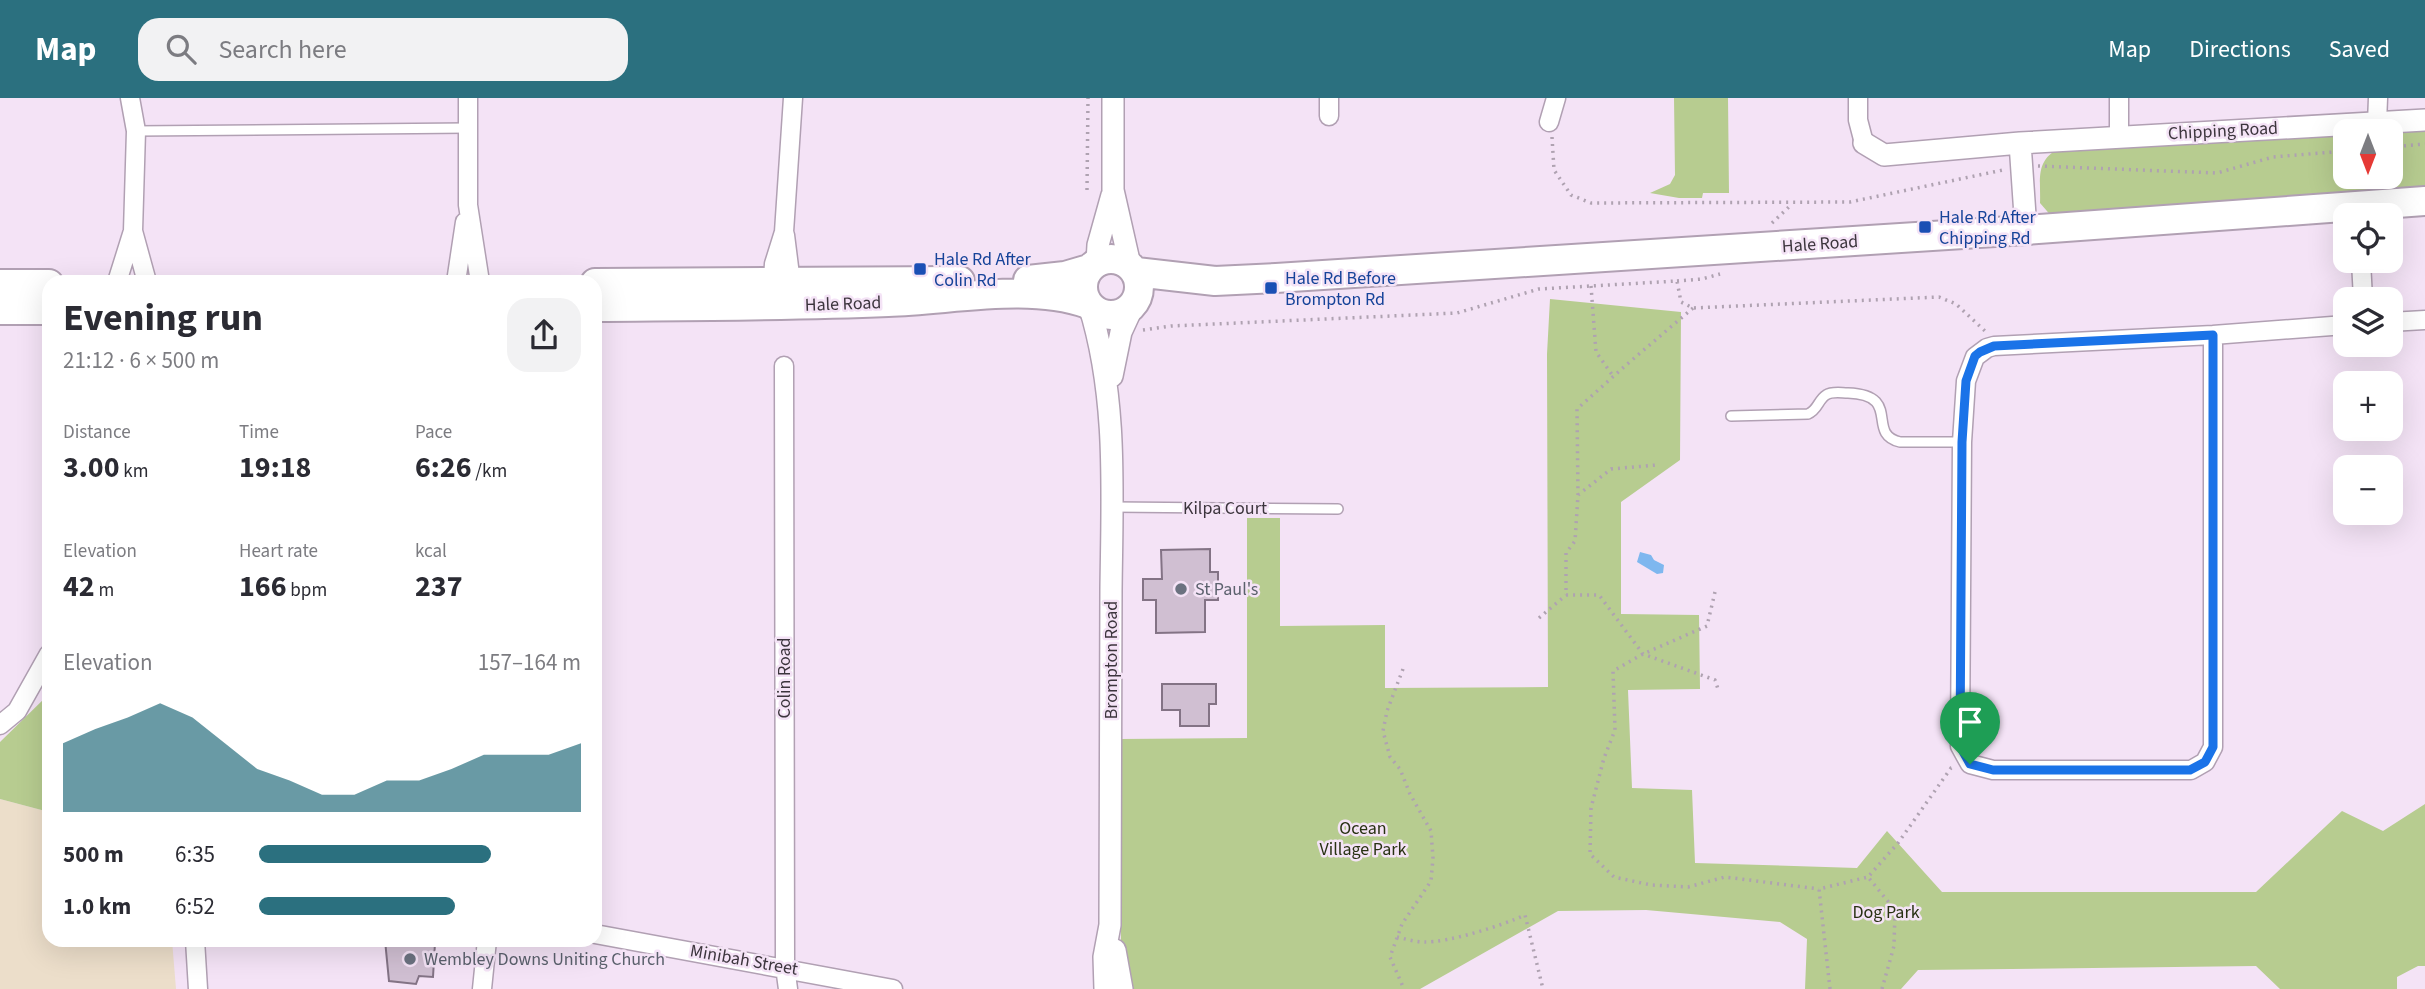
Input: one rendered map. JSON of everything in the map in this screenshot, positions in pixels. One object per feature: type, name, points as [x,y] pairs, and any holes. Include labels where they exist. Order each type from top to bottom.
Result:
[{"type":"main road","name":"Hale Road","points":[[2403,204],[2425,201]]},
{"type":"main road","name":"Hale Road","points":[[1133,269],[1215,281],[2333,211]]},
{"type":"main road","points":[[1108,259],[1120,260],[1133,269],[1140,283],[1133,314],[1125,312],[1106,315],[1089,305],[1083,286],[1093,266],[1108,259]]},
{"type":"main road","name":"Hale Road","points":[[602,307],[1024,280],[1065,276],[1093,266]]},
{"type":"main road","name":"Hale Road","points":[[1133,314],[1215,281]]},
{"type":"main road","name":"Hale Road","points":[[602,283],[930,300],[1032,292],[1065,296],[1089,305]]},
{"type":"main road","points":[[0,284],[42,284]]},
{"type":"main road","points":[[0,310],[42,310]]},
{"type":"street","points":[[119,275],[133,231],[136,131],[130,98]]},
{"type":"street","points":[[457,275],[468,205],[468,98]]},
{"type":"street","points":[[782,294],[774,264],[784,232],[793,98]]},
{"type":"street","points":[[1113,98],[1113,190],[1133,269]]},
{"type":"street","points":[[1549,122],[1556,98]]},
{"type":"street","points":[[1858,98],[1858,120],[1864,143]]},
{"type":"street","points":[[2119,98],[2119,137]]},
{"type":"street","points":[[2377,119],[2378,98]]},
{"type":"street","name":"Chipping Road","points":[[2403,121],[2425,120]]},
{"type":"street","name":"Chipping Road","points":[[1864,143],[1884,155],[2020,143],[2333,125]]},
{"type":"street","points":[[2020,143],[2026,230]]},
{"type":"street","points":[[1093,266],[1113,190]]},
{"type":"street","points":[[468,205],[479,275]]},
{"type":"street","points":[[133,231],[145,275]]},
{"type":"street","name":"Brompton Road","points":[[1089,305],[1101,345],[1109,395],[1112,507],[1110,925],[1104,957],[1105,989]]},
{"type":"street","name":"Brompton Road","points":[[1109,395],[1121,332],[1133,314]]},
{"type":"street","points":[[2403,321],[2425,320]]},
{"type":"street","points":[[2213,335],[2213,747],[2205,762],[2190,770],[1993,770],[1970,764],[1960,746],[1962,442],[1966,381],[1975,356],[1994,346],[2333,326]]},
{"type":"street","name":"Colin Road","points":[[783,366],[785,967],[788,989]]},
{"type":"street","points":[[0,726],[16,711],[42,666]]},
{"type":"street","name":"Brompton Road","points":[[1110,925],[1122,989]]},
{"type":"street","name":"Minibah Street","points":[[602,935],[893,989]]},
{"type":"street","points":[[195,947],[198,989]]},
{"type":"street","points":[[482,989],[486,947]]},
{"type":"lane","points":[[136,131],[468,128]]},
{"type":"lane","points":[[1731,416],[1808,414],[1814,412],[1829,393],[1859,393],[1874,398],[1890,439],[1900,442],[1962,442]]},
{"type":"lane","name":"Kilpa Court","points":[[1112,507],[1338,509]]},
{"type":"path","points":[[1087,190],[1088,98]]},
{"type":"path","points":[[1549,122],[1554,144],[1555,170],[1572,195],[1591,203],[1850,202],[2022,168],[2043,166],[2217,173],[2273,157],[2333,152]]},
{"type":"path","points":[[2403,146],[2425,144]]},
{"type":"path","points":[[1768,226],[1793,202]]},
{"type":"path","points":[[1133,314],[1171,326],[1457,313],[1539,289],[1677,281],[1681,302],[1693,308],[1939,297],[1956,304],[1989,335]]},
{"type":"path","points":[[1591,286],[1596,352],[1613,376]]},
{"type":"path","points":[[1566,594],[1566,553],[1575,541],[1578,495],[1577,409],[1693,308]]},
{"type":"path","points":[[1578,495],[1611,469],[1657,465]]},
{"type":"path","points":[[1715,592],[1707,626],[1643,654],[1613,671],[1615,730],[1604,758],[1591,808],[1590,854],[1614,877],[1651,885],[1688,887],[1724,877],[1819,889],[1868,877],[1898,843],[1951,768],[1970,764]]},
{"type":"path","points":[[1539,618],[1566,594],[1599,595],[1643,654],[1715,680],[1719,692]]},
{"type":"path","points":[[1403,669],[1387,710],[1383,731],[1390,757],[1400,769],[1410,794],[1431,831],[1433,858],[1431,881],[1402,924],[1390,957],[1404,989]]},
{"type":"path","points":[[1868,877],[1895,910],[1894,946],[1882,989]]},
{"type":"path","points":[[1819,889],[1830,989]]},
{"type":"path","points":[[1397,937],[1425,942],[1449,939],[1507,924],[1525,915],[1544,989]]},
{"type":"shaded area","points":[[0,799],[42,810],[42,947],[173,947],[176,989],[0,989]]},
{"type":"green space","points":[[1674,98],[1728,98],[1729,193],[1703,193],[1702,198],[1679,198],[1650,193],[1670,184],[1675,175]]},
{"type":"green space","points":[[2425,130],[2425,194],[2053,218],[2040,203],[2042,167],[2049,155],[2056,150],[2333,136],[2333,189],[2403,189],[2403,131]]},
{"type":"green space","name":"Ocean Village Park","points":[[1550,299],[1681,312],[1680,460],[1621,502],[1621,614],[1699,615],[1700,689],[1628,690],[1632,788],[1692,790],[1695,863],[1857,868],[1887,831],[1942,892],[2256,892],[2342,811],[2383,831],[2425,804],[2425,966],[2418,966],[2397,977],[2397,989],[2280,989],[2256,966],[1918,970],[1901,989],[1805,989],[1807,939],[1780,922],[1646,910],[1558,911],[1420,989],[1127,989],[1121,956],[1120,739],[1247,738],[1247,518],[1280,518],[1280,626],[1385,625],[1385,688],[1548,687],[1547,354]]},
{"type":"green space","points":[[42,701],[42,810],[0,799],[0,742]]},
{"type":"water","points":[[1640,552],[1651,555],[1654,560],[1664,565],[1663,573],[1657,574],[1637,562]]},
{"type":"building","name":"St Paul's","points":[[1210,549],[1210,572],[1218,572],[1218,600],[1205,600],[1205,632],[1156,633],[1156,600],[1143,600],[1143,579],[1162,579],[1161,550]]},
{"type":"building","points":[[1162,684],[1216,684],[1216,704],[1209,704],[1209,726],[1180,726],[1180,710],[1162,710]]},
{"type":"building","name":"Wembley Downs Uniting Church","points":[[386,947],[435,947],[433,977],[419,976],[416,984],[389,981]]},
{"type":"place","name":"Hale Rd After Chipping Rd","points":[[1925,227]]},
{"type":"place","name":"Hale Rd After Colin Rd","points":[[920,269]]},
{"type":"place","name":"Hale Rd Before Brompton Rd","points":[[1271,288]]},
{"type":"place","name":"St Paul's","points":[[1181,589]]},
{"type":"place","name":"Wembley Downs Uniting Church","points":[[410,959]]},
{"type":"route","points":[[2213,335],[2213,747],[2205,762],[2190,770],[1993,770],[1970,764],[1960,746],[1962,442],[1966,381],[1971,362],[1980,352],[1994,346],[2213,335]]},
{"type":"park label","name":"Dog Park","points":[[1886,912]]}]
